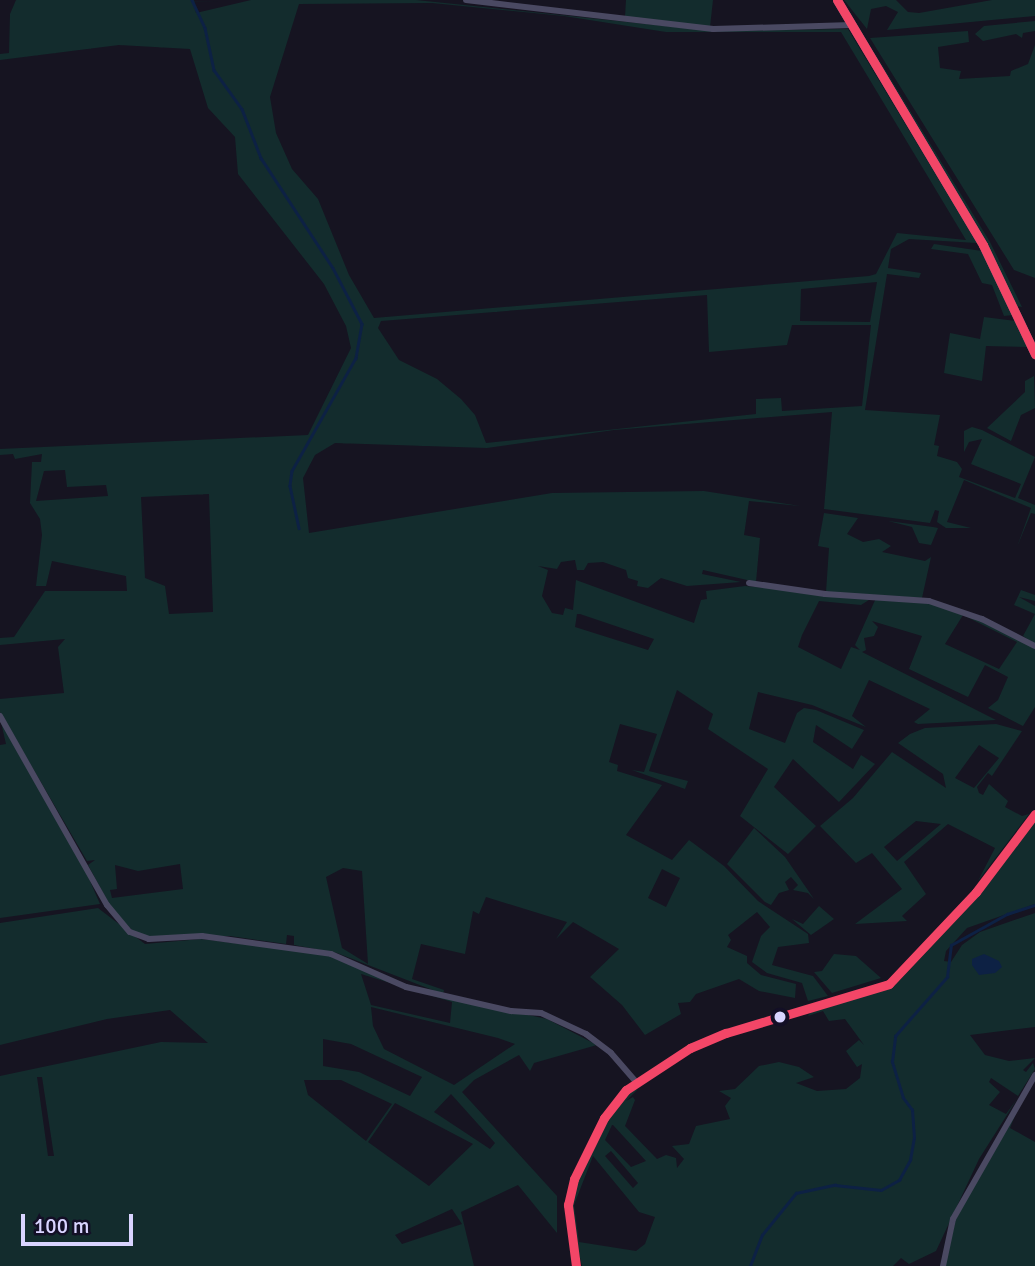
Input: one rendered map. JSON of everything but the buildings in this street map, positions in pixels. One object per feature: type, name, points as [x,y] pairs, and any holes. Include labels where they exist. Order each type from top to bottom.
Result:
[{"type":"main road","points":[[837,0],[983,245],[1035,354]]},
{"type":"street","points":[[466,0],[713,29],[852,25]]},
{"type":"street","points":[[749,583],[825,594],[929,601],[982,619],[1035,646]]},
{"type":"street","points":[[0,716],[107,905],[130,933],[149,939],[202,936],[253,941],[331,954],[406,987],[511,1012],[541,1013],[586,1034],[611,1053],[636,1082]]},
{"type":"street","points":[[576,1266],[568,1205],[574,1179],[604,1118],[636,1082],[690,1048],[726,1033],[889,984],[976,892],[1035,814]]},
{"type":"street","points":[[943,1266],[953,1219],[1035,1075]]},
{"type":"green space","points":[[16,0],[194,0],[196,13],[251,0],[416,0],[713,31],[848,29],[977,243],[909,239],[891,249],[888,268],[921,273],[919,278],[887,274],[865,410],[940,415],[934,445],[939,446],[937,456],[957,462],[962,469],[959,477],[1015,498],[1021,484],[971,464],[982,439],[969,442],[964,452],[964,431],[972,427],[982,430],[1035,457],[1018,498],[1035,505],[1035,514],[1031,513],[1017,547],[1031,508],[964,480],[947,522],[971,528],[946,528],[937,522],[939,511],[935,510],[930,523],[824,509],[832,412],[614,430],[487,448],[335,443],[315,455],[303,478],[309,533],[552,493],[704,491],[800,506],[749,501],[744,535],[760,538],[756,582],[703,570],[702,574],[741,582],[687,586],[661,578],[648,588],[637,586],[638,581],[628,578],[626,570],[603,562],[588,563],[584,570],[577,570],[575,560],[561,562],[557,569],[538,566],[548,570],[542,596],[552,613],[563,615],[565,608],[573,610],[576,580],[694,623],[701,600],[707,599],[706,591],[745,586],[872,598],[861,605],[819,601],[802,635],[798,647],[841,669],[851,647],[860,650],[855,645],[876,598],[920,601],[964,613],[1035,648],[1035,707],[1023,726],[988,708],[998,700],[1008,677],[985,665],[968,697],[909,669],[922,636],[872,621],[878,627],[874,636],[864,638],[866,650],[862,652],[996,720],[918,724],[914,722],[930,709],[869,680],[852,716],[866,727],[812,705],[758,692],[749,729],[785,743],[797,713],[804,708],[816,710],[864,730],[852,749],[816,725],[813,742],[853,769],[861,755],[875,764],[839,802],[793,759],[774,787],[816,826],[788,854],[740,816],[768,769],[708,729],[713,714],[677,690],[649,771],[688,781],[685,789],[632,770],[644,772],[657,734],[620,724],[609,762],[618,765],[617,771],[662,785],[626,835],[672,860],[689,840],[724,866],[758,901],[808,934],[809,943],[778,947],[772,965],[813,976],[828,996],[808,1001],[802,983],[767,973],[752,962],[761,936],[770,927],[757,912],[728,935],[731,940],[727,947],[747,956],[747,963],[761,975],[796,984],[795,998],[759,991],[739,979],[696,994],[690,1002],[678,1003],[681,1014],[645,1035],[622,1005],[590,977],[619,949],[573,922],[556,939],[567,922],[486,897],[479,914],[473,911],[465,954],[421,944],[412,979],[444,990],[443,994],[337,953],[294,945],[294,936],[287,935],[286,944],[230,936],[147,937],[135,933],[112,909],[88,865],[95,860],[87,861],[0,712],[0,699],[64,693],[58,647],[65,639],[0,645],[0,638],[14,637],[45,591],[127,591],[126,576],[52,561],[46,586],[36,586],[42,535],[40,519],[30,503],[32,462],[41,462],[42,454],[15,459],[13,454],[0,455],[0,449],[308,435],[351,348],[346,326],[324,284],[238,174],[235,137],[208,108],[190,49],[119,45],[0,60],[0,54],[9,53],[10,14]],"holes":[[[432,3],[564,16],[666,32],[841,32],[966,240],[897,233],[876,274],[869,276],[374,318],[349,275],[318,199],[292,169],[276,133],[270,97],[299,4]],[[877,282],[870,322],[800,321],[801,289]],[[707,295],[709,352],[787,345],[792,325],[871,325],[862,406],[782,411],[781,398],[756,399],[756,414],[486,443],[475,415],[461,399],[437,379],[399,360],[378,328],[381,321]],[[65,470],[67,487],[106,485],[108,496],[36,501],[44,471]],[[209,494],[213,612],[169,614],[165,586],[145,578],[141,497]],[[577,614],[654,639],[648,650],[575,627]],[[963,615],[1017,642],[999,669],[945,644]],[[180,864],[183,889],[112,898],[110,890],[117,889],[115,865],[138,871]],[[343,868],[362,871],[368,964],[342,948],[326,877]],[[662,869],[680,878],[666,907],[648,898]]]},
{"type":"green space","points":[[626,0],[713,0],[710,27],[625,17]]},
{"type":"green space","points":[[844,0],[896,0],[908,12],[919,13],[992,0],[1035,0],[1035,16],[887,30],[898,12],[886,6],[871,9],[867,29]]},
{"type":"green space","points":[[1035,21],[1035,31],[1023,33],[1022,38],[1016,34],[983,41],[975,34],[984,26]]},
{"type":"green space","points":[[968,31],[969,42],[938,47],[940,68],[961,71],[959,79],[1010,76],[1011,71],[1028,64],[1035,45],[1035,278],[1014,270],[870,38]]},
{"type":"green space","points":[[867,40],[990,242],[1022,307],[1017,306],[987,243]]},
{"type":"green space","points":[[934,244],[982,251],[1013,315],[1004,316],[992,285],[982,283],[968,254],[931,249]]},
{"type":"green space","points":[[984,317],[1016,321],[1028,347],[986,346],[982,381],[944,373],[950,333],[980,339]]},
{"type":"green space","points":[[1034,376],[1035,408],[1021,415],[1011,441],[987,428],[1025,392],[1025,381]]},
{"type":"green space","points":[[824,513],[858,518],[847,534],[863,542],[879,539],[891,546],[882,552],[925,561],[931,557],[922,598],[826,592],[829,548],[818,546]]},
{"type":"green space","points":[[888,521],[938,528],[931,545],[919,543],[912,527]]},
{"type":"green space","points":[[1021,590],[1035,595],[1035,601],[1019,597],[1035,606],[1035,614],[1014,605]]},
{"type":"green space","points":[[1035,614],[1035,644],[1023,636]]},
{"type":"green space","points":[[0,718],[77,851],[100,904],[0,918],[0,745],[6,744]]},
{"type":"green space","points":[[996,724],[1022,731],[992,776],[988,773],[977,787],[983,795],[989,784],[1008,801],[1005,807],[1022,816],[1029,814],[978,881],[995,848],[948,824],[904,862],[926,894],[902,916],[907,921],[855,924],[902,889],[872,853],[856,863],[820,826],[853,798],[892,752],[946,788],[943,774],[898,743],[925,728]],"holes":[[[979,745],[999,758],[974,788],[955,778]],[[916,821],[941,824],[897,861],[884,847]]]},
{"type":"green space","points":[[1035,821],[1035,904],[967,928],[946,951],[944,961],[951,962],[962,945],[980,932],[1035,913],[1035,1027],[970,1035],[985,1055],[1009,1061],[1035,1058],[1023,1070],[1026,1072],[1033,1063],[1035,1069],[1018,1096],[991,1078],[989,1082],[1000,1092],[989,1105],[1006,1114],[1017,1099],[979,1159],[936,1251],[909,1264],[901,1258],[893,1266],[582,1266],[571,1220],[573,1190],[612,1113],[626,1095],[634,1088],[637,1090],[626,1101],[633,1097],[635,1100],[625,1126],[657,1159],[666,1155],[676,1158],[677,1168],[684,1159],[672,1146],[689,1144],[696,1126],[730,1119],[725,1106],[731,1098],[719,1091],[735,1089],[759,1066],[779,1062],[799,1067],[814,1077],[796,1083],[817,1091],[846,1089],[860,1078],[862,1064],[857,1067],[846,1051],[859,1040],[864,1045],[845,1019],[829,1021],[823,1011],[808,1016],[812,1010],[900,980],[975,900]],"holes":[[[613,1125],[646,1161],[631,1167],[605,1140]],[[611,1151],[638,1183],[633,1188],[605,1156]],[[593,1156],[639,1212],[655,1217],[645,1244],[636,1251],[579,1242],[574,1205]]]},
{"type":"green space","points":[[754,828],[785,857],[814,899],[808,893],[793,890],[798,885],[791,877],[785,882],[789,890],[779,893],[771,905],[727,864]]},
{"type":"green space","points":[[819,906],[834,919],[811,935],[792,919],[803,924]]},
{"type":"green space","points":[[98,908],[145,944],[201,939],[330,955],[402,986],[361,974],[371,1005],[450,1023],[452,1002],[410,989],[547,1019],[597,1045],[534,1063],[530,1071],[519,1055],[474,1080],[462,1092],[557,1196],[557,1233],[518,1185],[461,1212],[474,1266],[0,1266],[0,1076],[161,1042],[208,1043],[170,1010],[107,1019],[0,1045],[0,923]],"holes":[[[371,1007],[515,1044],[454,1085],[384,1049],[373,1026]],[[323,1039],[351,1044],[422,1077],[410,1096],[359,1072],[323,1066]],[[37,1077],[42,1077],[54,1156],[48,1156]],[[304,1080],[341,1080],[392,1104],[366,1141],[308,1095]],[[451,1094],[495,1143],[490,1149],[434,1112]],[[395,1103],[473,1144],[429,1186],[368,1142]],[[452,1209],[462,1224],[402,1244],[395,1235]]]},
{"type":"green space","points":[[834,954],[856,956],[881,978],[832,993],[814,972],[822,971]]},
{"type":"green space","points":[[1018,1108],[1010,1128],[1035,1142],[1035,1266],[945,1266],[956,1218]]},
{"type":"water","points":[[984,954],[999,961],[1002,967],[995,973],[979,975],[972,965],[972,959]]},
{"type":"waterway","points":[[192,0],[205,28],[214,70],[242,109],[261,158],[333,268],[362,324],[356,358],[292,471],[290,486],[299,528]]},
{"type":"waterway","points":[[750,1266],[762,1235],[796,1193],[835,1185],[881,1190],[899,1180],[910,1160],[914,1138],[912,1110],[903,1098],[892,1062],[895,1036],[947,977],[951,945],[1007,914],[1035,905]]},
{"type":"transit line","points":[[837,0],[983,245],[1035,354]]},
{"type":"transit line","points":[[576,1266],[568,1205],[574,1179],[604,1118],[626,1090],[690,1048],[726,1033],[889,984],[976,892],[1035,814]]}]
